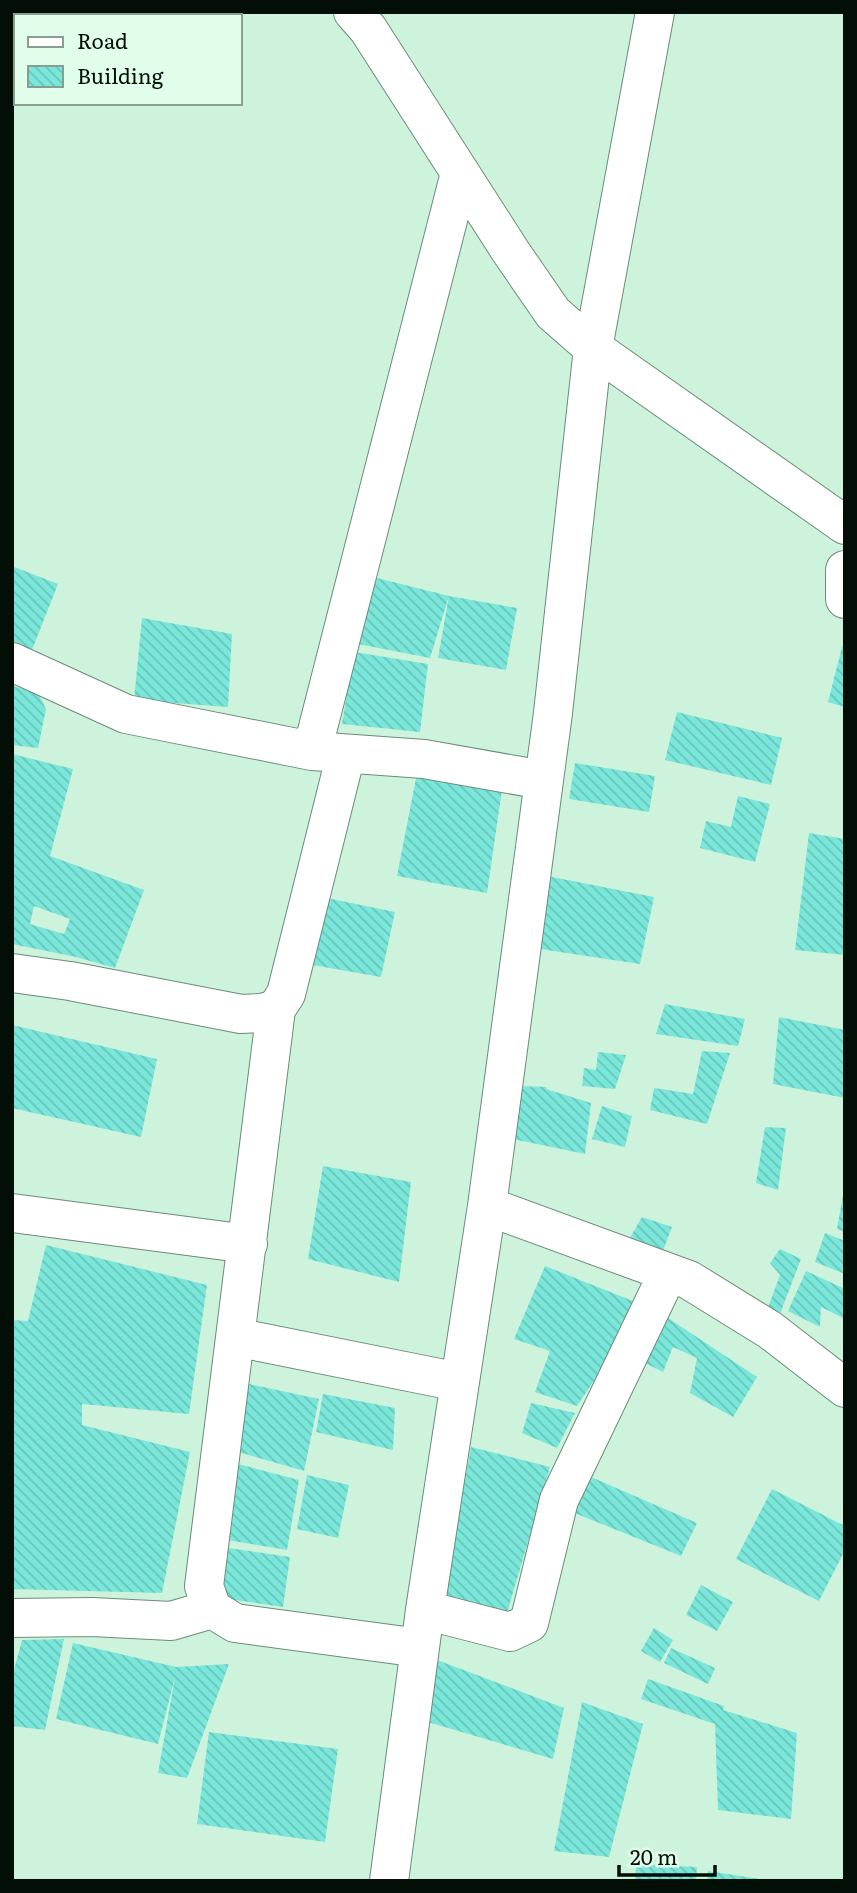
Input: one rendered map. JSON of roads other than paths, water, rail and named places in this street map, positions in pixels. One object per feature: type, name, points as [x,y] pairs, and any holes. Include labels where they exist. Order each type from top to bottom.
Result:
[{"type":"street","points":[[353,12],[368,29],[553,313],[593,348],[845,526]]},
{"type":"street","points":[[389,1881],[425,1610],[487,1206],[544,780],[593,348],[655,12]]},
{"type":"street","points":[[420,1648],[235,1623],[212,1609],[204,1586],[276,1009],[286,994],[329,752],[460,173]]},
{"type":"street","points":[[845,570],[845,599]]},
{"type":"street","points":[[12,662],[126,714],[329,752],[424,759],[544,780]]},
{"type":"street","points":[[12,972],[241,1014],[276,1009]]},
{"type":"street","points":[[487,1206],[689,1280],[770,1330],[845,1388]]},
{"type":"street","points":[[12,1213],[248,1244]]},
{"type":"street","points":[[425,1610],[510,1632],[529,1623],[559,1500],[668,1273]]},
{"type":"street","points":[[236,1337],[459,1382]]},
{"type":"street","points":[[12,1618],[92,1617],[171,1621],[212,1609]]}]
